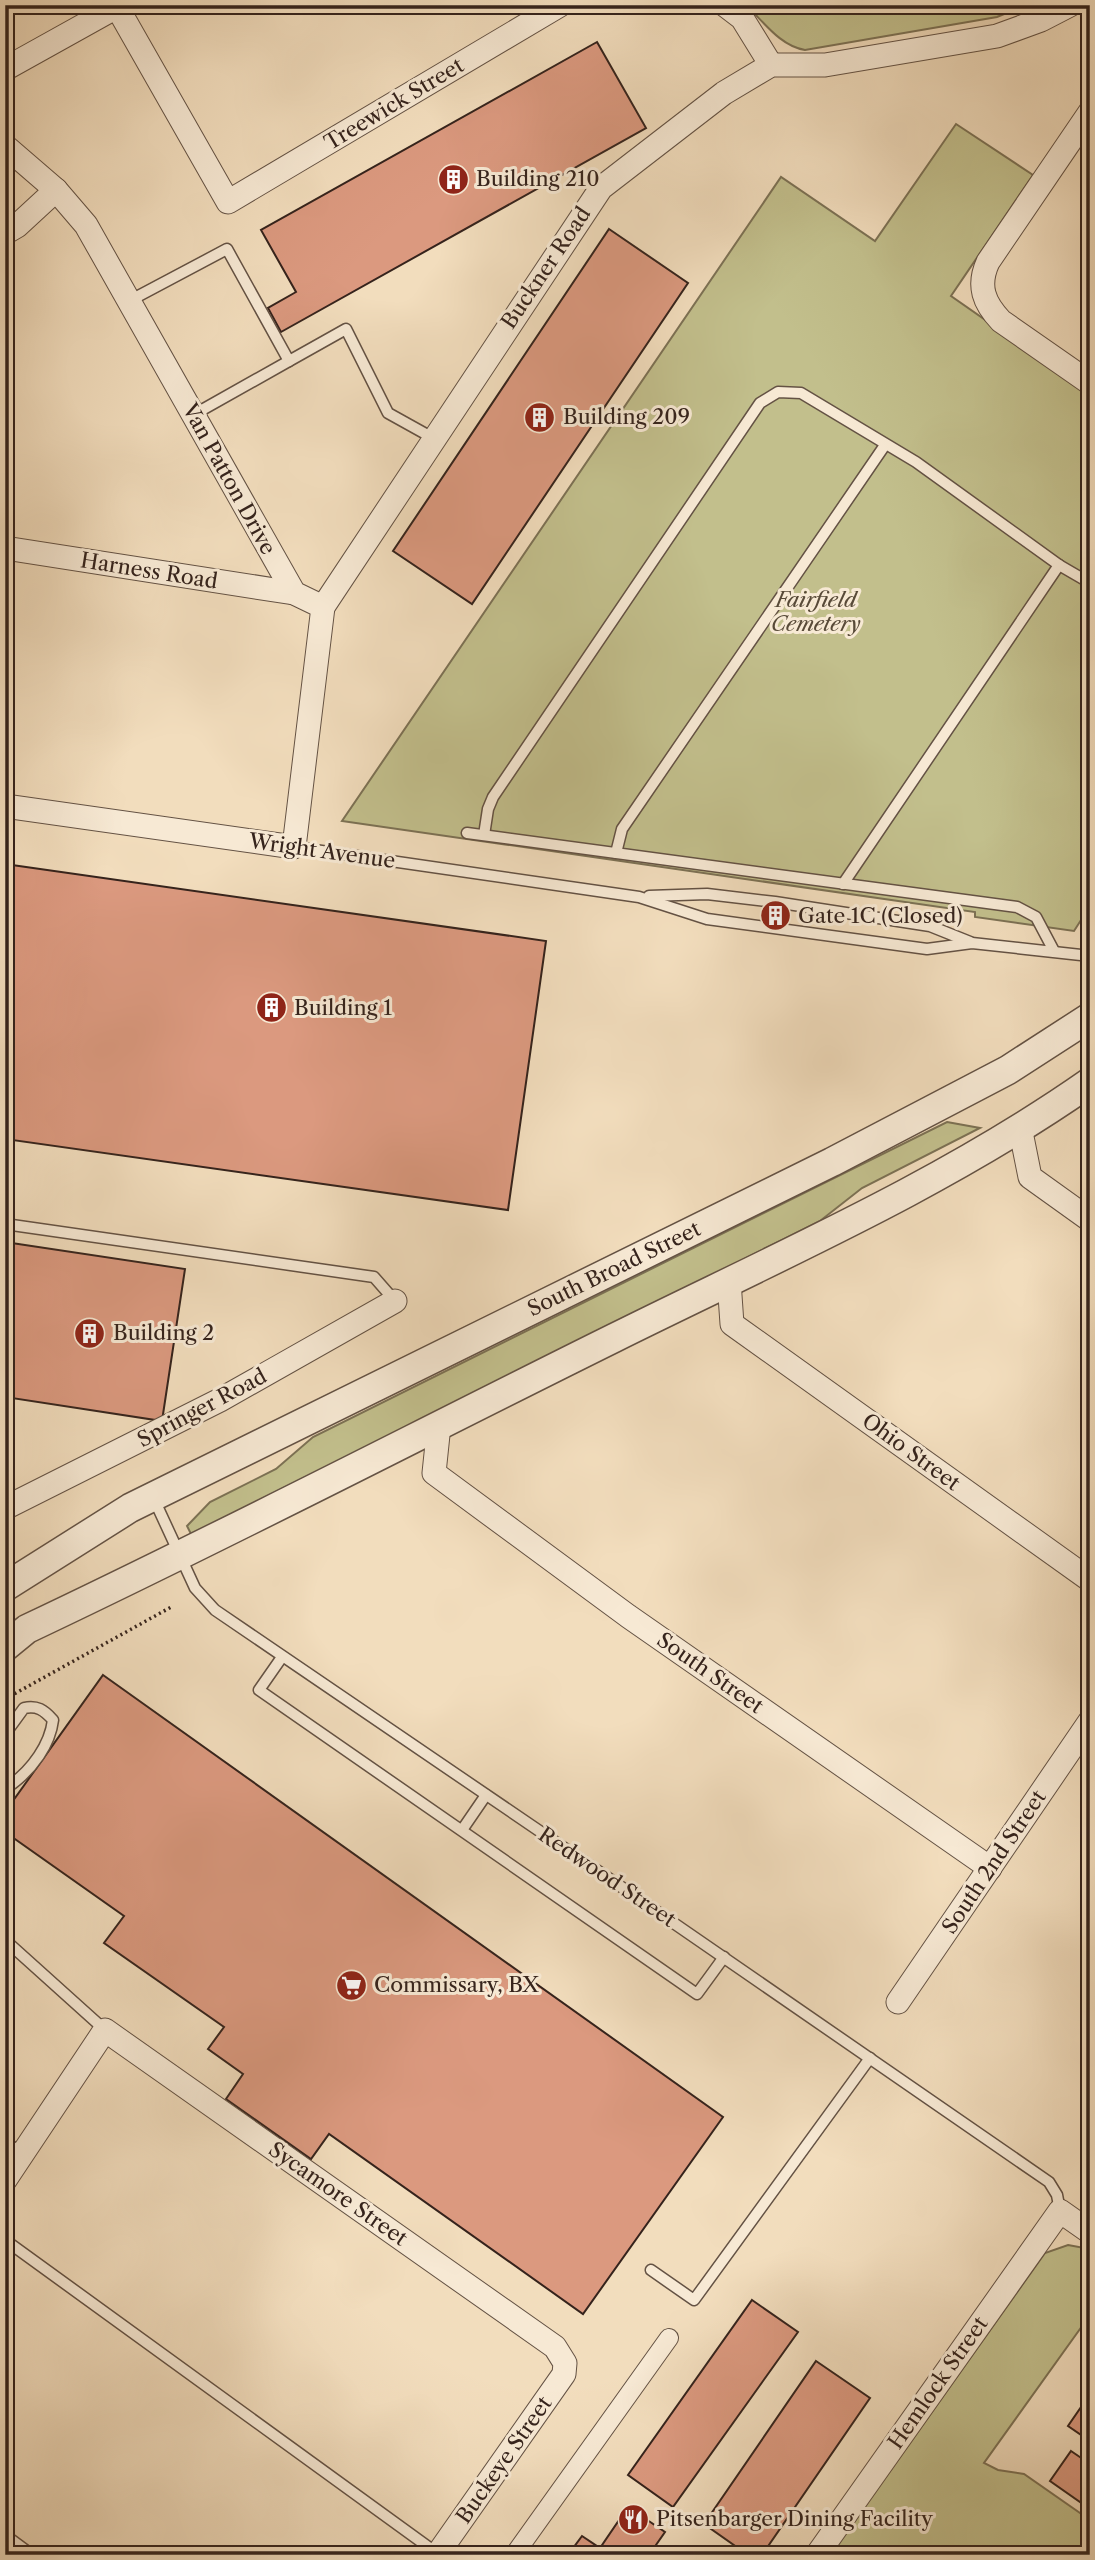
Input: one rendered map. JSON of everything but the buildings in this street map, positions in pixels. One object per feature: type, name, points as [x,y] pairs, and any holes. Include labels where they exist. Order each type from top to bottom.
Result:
[{"type":"street","name":"Treewick Street","points":[[119,6],[228,202],[560,5]]},
{"type":"street","points":[[725,5],[742,18],[771,65],[825,65],[984,38],[1021,28],[1070,5]]},
{"type":"street","points":[[5,69],[119,6]]},
{"type":"street","name":"Buckner Road","points":[[323,607],[601,188],[724,93],[771,65]]},
{"type":"street","points":[[1090,112],[988,262],[982,275],[984,297],[1001,321],[1090,383]]},
{"type":"street","name":"Van Patton Drive","points":[[5,146],[56,190],[86,225],[294,593]]},
{"type":"street","points":[[5,233],[17,226],[56,190]]},
{"type":"street","name":"Harness Road","points":[[5,548],[294,593]]},
{"type":"street","points":[[294,593],[323,607],[294,847]]},
{"type":"street","name":"Wright Avenue","points":[[5,806],[294,847]]},
{"type":"street","name":"South Broad Street","points":[[5,1587],[142,1502],[832,1162],[1008,1070],[1090,1017]]},
{"type":"street","points":[[5,1647],[27,1629],[168,1562],[899,1197],[1044,1114],[1090,1082]]},
{"type":"street","points":[[1020,1127],[1030,1177],[1090,1220]]},
{"type":"street","name":"Ohio Street","points":[[729,1281],[732,1324],[1090,1580]]},
{"type":"street","name":"Springer Road","points":[[5,1508],[220,1400],[395,1301]]},
{"type":"street","name":"South Street","points":[[439,1425],[433,1473],[628,1616],[990,1868]]},
{"type":"street","name":"South 2nd Street","points":[[898,2002],[1090,1721]]},
{"type":"street","points":[[5,2180],[14,2148],[105,2030]]},
{"type":"street","name":"Sycamore Street","points":[[105,2030],[555,2347],[565,2363]]},
{"type":"street","points":[[1059,2211],[1090,2232]]},
{"type":"street","name":"Hemlock Street","points":[[817,2555],[1059,2211]]},
{"type":"street","points":[[514,2555],[669,2338]]},
{"type":"street","name":"Buckeye Street","points":[[438,2555],[557,2386],[564,2374],[565,2363]]},
{"type":"lane","points":[[129,301],[227,249],[289,361]]},
{"type":"lane","points":[[193,415],[346,329],[388,413],[433,438]]},
{"type":"lane","points":[[484,835],[488,808],[493,797],[760,403],[778,392],[801,393],[916,462],[1059,565],[1090,583]]},
{"type":"lane","points":[[616,853],[622,828],[884,445]]},
{"type":"lane","points":[[843,884],[1059,565]]},
{"type":"lane","points":[[467,832],[1017,907],[1036,917],[1054,951]]},
{"type":"lane","name":"Wright Avenue","points":[[294,847],[639,897],[707,919],[927,948],[972,943],[1090,956]]},
{"type":"lane","name":"Wright Avenue","points":[[639,897],[707,894],[775,902],[930,926],[972,943]]},
{"type":"lane","points":[[5,1224],[374,1277],[395,1301]]},
{"type":"lane","name":"Redwood Street","points":[[142,1502],[168,1562],[215,1610],[1049,2182],[1057,2194],[1059,2211]]},
{"type":"lane","points":[[282,1657],[259,1690],[697,1994],[724,1957]]},
{"type":"lane","points":[[5,1734],[24,1708],[34,1706],[52,1720],[51,1735],[25,1774],[12,1784],[5,1783]]},
{"type":"lane","points":[[462,1830],[486,1795]]},
{"type":"lane","points":[[5,1940],[105,2030]]},
{"type":"lane","points":[[651,2270],[694,2300],[870,2058]]},
{"type":"lane","points":[[5,2240],[438,2555]]},
{"type":"lane","points":[[5,2535],[32,2555]]},
{"type":"path","points":[[5,1699],[173,1606]]},
{"type":"green space","points":[[746,5],[1026,5],[997,17],[805,50],[780,38]]},
{"type":"green space","name":"Fairfield Cemetery","points":[[956,124],[1033,175],[951,296],[1090,393],[1090,906],[1074,931],[975,917],[975,912],[342,821],[781,177],[875,241]]},
{"type":"green space","points":[[947,1122],[980,1128],[862,1188],[820,1221],[192,1536],[187,1526],[210,1502],[276,1469],[313,1437]]},
{"type":"green space","points":[[1068,2245],[1090,2249],[1090,2315],[984,2463],[998,2470],[1024,2474],[1090,2520],[1090,2555],[830,2555],[1045,2253]]},
{"type":"place","name":"Building 210","points":[[453,179]]},
{"type":"place","name":"Building 209","points":[[540,417]]},
{"type":"place","name":"Gate 1C (Closed)","points":[[775,916]]},
{"type":"place","name":"Building 1","points":[[271,1008]]},
{"type":"place","name":"Building 2","points":[[90,1333]]},
{"type":"place","name":"Commissary, BX","points":[[351,1985]]},
{"type":"place","name":"Pitsenbarger Dining Facility","points":[[633,2519]]}]
